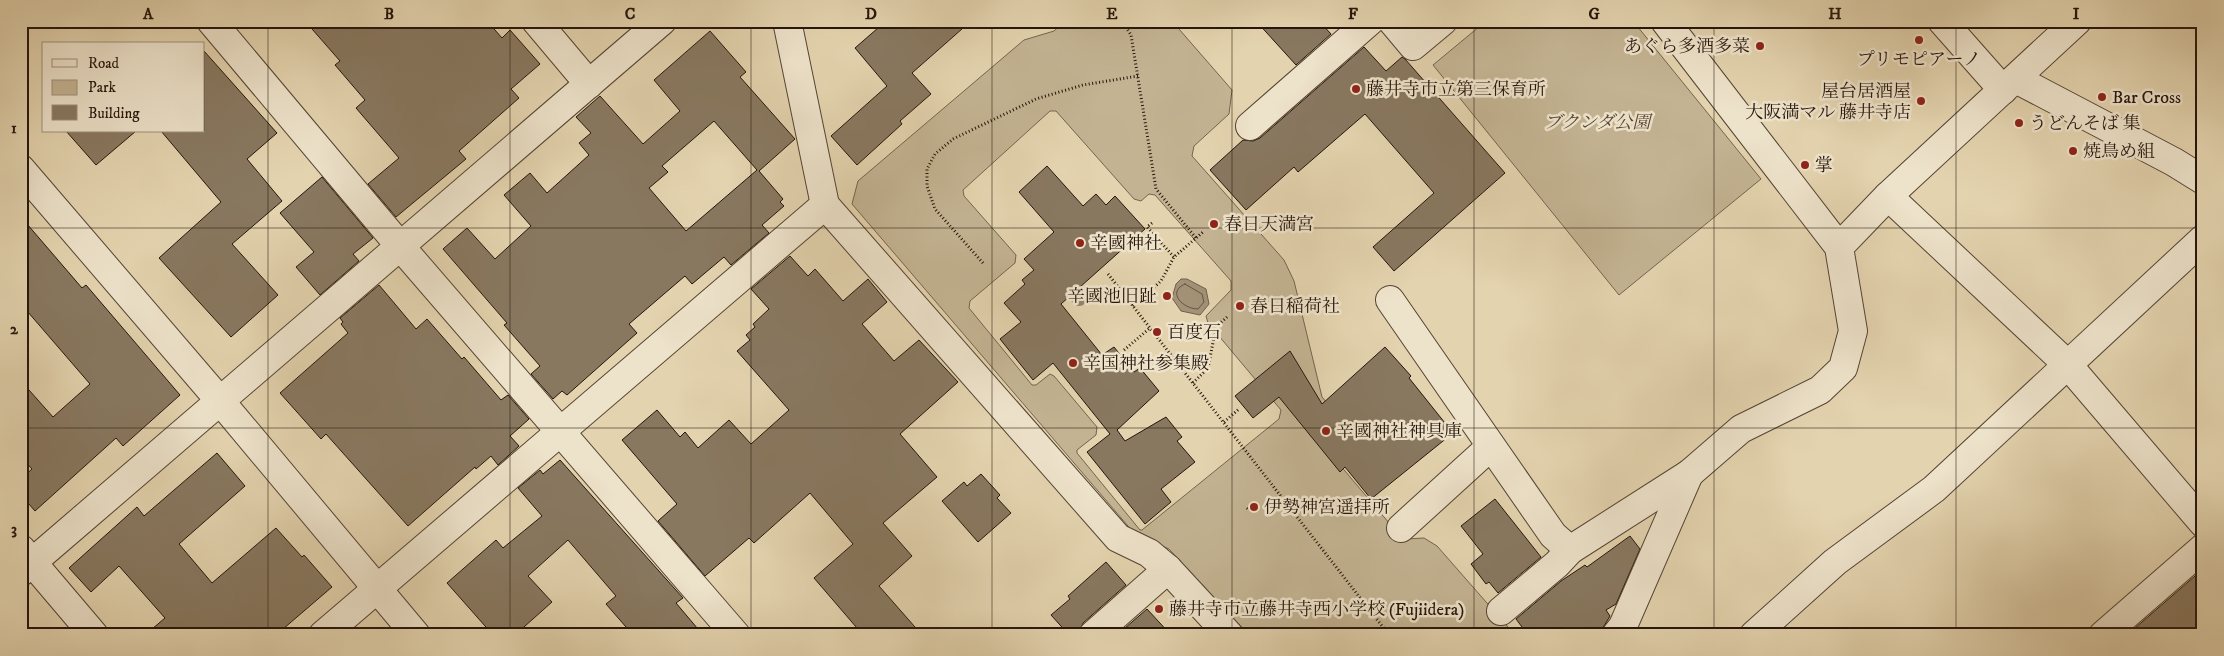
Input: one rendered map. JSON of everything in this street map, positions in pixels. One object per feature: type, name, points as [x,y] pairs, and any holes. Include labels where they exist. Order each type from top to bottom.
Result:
[{"type":"street","points":[[211,21],[400,246],[561,430],[736,635]]},
{"type":"street","points":[[536,21],[589,84]]},
{"type":"street","points":[[94,635],[25,561],[221,402],[662,21]]},
{"type":"street","points":[[787,21],[825,205],[1118,538],[1149,553],[1168,569],[1229,635]]},
{"type":"street","points":[[1250,126],[1370,21]]},
{"type":"street","points":[[1392,21],[1413,46],[1443,21]]},
{"type":"street","points":[[1501,611],[1557,564],[1570,550],[1689,474],[1741,429],[1820,390],[1844,368],[1853,331],[1839,247],[1664,21]]},
{"type":"street","points":[[1942,21],[2010,84],[2174,162],[2203,180]]},
{"type":"street","points":[[1839,247],[1888,196],[2077,21]]},
{"type":"street","points":[[21,169],[221,402],[416,635]]},
{"type":"street","points":[[1888,196],[2068,364],[2203,523]]},
{"type":"street","points":[[323,635],[825,205]]},
{"type":"street","points":[[1754,635],[1835,562],[1934,489],[2203,239]]},
{"type":"street","points":[[1390,300],[1490,447],[1553,535],[1570,550]]},
{"type":"street","points":[[1401,528],[1490,447]]},
{"type":"street","points":[[1624,632],[1689,474]]},
{"type":"street","points":[[2103,635],[2203,548]]},
{"type":"street","points":[[1093,635],[1168,569]]},
{"type":"path","points":[[1122,21],[1131,35],[1156,189],[1196,238]]},
{"type":"path","points":[[983,263],[935,209],[927,186],[927,169],[935,154],[953,139],[1036,99],[1083,85],[1138,76]]},
{"type":"path","points":[[1152,224],[1147,228],[1174,257]]},
{"type":"path","points":[[1133,306],[1161,281],[1174,257],[1203,232]]},
{"type":"path","points":[[1108,274],[1389,635]]},
{"type":"path","points":[[1193,383],[1208,368],[1216,326],[1227,317]]},
{"type":"path","points":[[1124,350],[1150,328]]},
{"type":"path","points":[[1224,422],[1239,410]]},
{"type":"green space","points":[[1065,21],[1172,21],[1232,90],[1229,114],[1194,146],[1192,156],[1284,260],[1294,281],[1322,397],[1354,434],[1339,464],[1401,537],[1406,539],[1424,538],[1437,546],[1515,635],[1249,635],[1169,549],[1134,533],[852,204],[858,181],[1024,40],[1054,31]],"holes":[[[1050,111],[1056,111],[1134,199],[1141,201],[1149,194],[1155,195],[1231,281],[1231,290],[1206,316],[1208,323],[1281,410],[1279,419],[1142,530],[1140,530],[1077,453],[1077,450],[1096,435],[1097,427],[1054,376],[1050,374],[1036,385],[1032,385],[969,308],[970,301],[1015,263],[1016,255],[964,196],[963,190]]]},
{"type":"green space","name":"ブクンダ公園","points":[[1486,21],[1633,21],[1761,179],[1619,295],[1433,65]]},
{"type":"water","points":[[1181,279],[1187,279],[1206,289],[1209,304],[1200,315],[1181,311],[1172,298],[1176,284]]},
{"type":"building","points":[[305,21],[487,21],[502,38],[510,30],[540,64],[511,89],[519,98],[459,151],[466,159],[396,217],[368,184],[399,158],[356,108],[365,100],[335,65],[340,61]]},
{"type":"building","points":[[886,21],[971,21],[912,73],[931,94],[900,121],[902,124],[857,165],[831,136],[887,86],[855,48]]},
{"type":"building","points":[[1256,21],[1319,21],[1331,34],[1296,65]]},
{"type":"building","points":[[710,31],[746,72],[740,77],[795,139],[759,171],[783,199],[780,202],[784,206],[762,225],[769,233],[731,265],[724,257],[692,284],[685,276],[629,324],[637,333],[567,395],[562,391],[553,399],[531,374],[540,366],[504,325],[507,323],[443,249],[467,228],[495,259],[531,226],[504,195],[530,173],[547,193],[589,155],[579,143],[591,133],[576,117],[600,96],[643,144],[680,111],[654,80]],"holes":[[[714,121],[757,170],[686,231],[649,188],[668,172],[662,166]]]},
{"type":"building","points":[[1364,47],[1386,71],[1402,57],[1405,59],[1505,173],[1394,271],[1373,247],[1434,193],[1365,114],[1298,172],[1294,167],[1246,210],[1210,170],[1243,140],[1253,141],[1260,138]]},
{"type":"building","points":[[205,52],[277,133],[247,159],[282,201],[232,244],[278,295],[231,337],[159,258],[221,202],[162,132],[205,132]]},
{"type":"building","points":[[67,132],[135,132],[96,165]]},
{"type":"building","points":[[1047,166],[1083,206],[1096,194],[1106,205],[1115,196],[1145,229],[1061,304],[1102,355],[1114,347],[1134,372],[1140,368],[1159,391],[1117,430],[1125,441],[1166,417],[1182,437],[1177,441],[1195,462],[1161,489],[1171,502],[1145,524],[1087,452],[1110,434],[1053,363],[1033,380],[1000,339],[1021,322],[1004,303],[1025,284],[1022,280],[1034,270],[1024,259],[1054,232],[1019,192]]},
{"type":"building","points":[[322,177],[373,238],[353,254],[359,261],[320,295],[296,267],[314,252],[280,213]]},
{"type":"building","points":[[21,217],[82,288],[86,285],[180,395],[123,446],[116,438],[35,511],[21,495],[21,479],[32,469],[21,457],[21,381],[53,417],[90,384],[21,304]]},
{"type":"building","points":[[790,256],[808,276],[815,269],[843,301],[868,279],[887,302],[862,324],[894,361],[919,340],[958,382],[900,434],[937,477],[883,523],[912,556],[879,586],[922,635],[863,635],[814,578],[853,544],[810,493],[754,543],[749,538],[705,576],[658,521],[677,504],[622,440],[657,410],[680,437],[685,432],[698,448],[729,420],[751,444],[789,410],[737,351],[750,340],[746,335],[755,327],[753,324],[769,309],[751,289]]},
{"type":"building","points":[[379,285],[416,329],[427,319],[462,359],[464,357],[501,400],[508,395],[529,419],[510,436],[519,446],[498,465],[491,456],[476,469],[475,467],[408,526],[326,434],[321,439],[280,393],[348,333],[341,324],[343,322],[340,318]]},
{"type":"building","points":[[1385,347],[1411,376],[1409,378],[1453,433],[1371,499],[1345,467],[1340,472],[1279,397],[1253,418],[1235,396],[1290,351],[1322,404]]},
{"type":"building","points":[[217,453],[245,486],[179,544],[212,583],[276,528],[302,557],[304,555],[332,587],[276,635],[145,635],[165,618],[119,566],[91,592],[69,568],[137,507],[144,516]]},
{"type":"building","points":[[560,460],[683,598],[676,603],[703,635],[633,635],[606,604],[616,596],[568,540],[528,576],[552,602],[515,635],[493,635],[447,583],[496,540],[503,548],[542,516],[518,488],[540,470],[543,474]]},
{"type":"building","points":[[981,474],[1000,495],[997,498],[1011,513],[978,542],[942,501],[964,482],[967,486]]},
{"type":"building","points":[[1495,499],[1541,557],[1498,593],[1489,582],[1486,584],[1471,564],[1483,554],[1461,526]]},
{"type":"building","points":[[1630,536],[1640,549],[1616,604],[1606,610],[1610,616],[1601,631],[1596,635],[1528,635],[1516,619],[1561,581],[1585,565],[1587,567]]},
{"type":"building","points":[[1106,562],[1126,585],[1083,623],[1078,635],[1069,635],[1051,615],[1070,599],[1068,596]]},
{"type":"building","points":[[2203,569],[2203,635],[2127,635]]},
{"type":"building","points":[[1147,609],[1171,635],[1117,635]]},
{"type":"place","name":"プリモピアーノ","points":[[1919,40]]},
{"type":"place","name":"あぐら多酒多菜","points":[[1760,46]]},
{"type":"place","name":"藤井寺市立第三保育所","points":[[1356,89]]},
{"type":"place","name":"Bar Cross","points":[[2102,97]]},
{"type":"place","name":"屋台居酒屋 大阪満マル 藤井寺店","points":[[1921,101]]},
{"type":"place","name":"うどんそば 集","points":[[2019,123]]},
{"type":"place","name":"焼鳥め組","points":[[2073,151]]},
{"type":"place","name":"掌","points":[[1805,165]]},
{"type":"place","name":"春日天満宮","points":[[1214,224]]},
{"type":"place","name":"辛國神社","points":[[1080,243]]},
{"type":"place","name":"辛國池旧趾","points":[[1167,296]]},
{"type":"place","name":"春日稲荷社","points":[[1240,306]]},
{"type":"place","name":"百度石","points":[[1157,332]]},
{"type":"place","name":"辛国神社参集殿","points":[[1073,363]]},
{"type":"place","name":"辛國神社神具庫","points":[[1326,431]]},
{"type":"place","name":"伊勢神宮遥拝所","points":[[1254,507]]},
{"type":"place","name":"藤井寺市立藤井寺西小学校 (Fujiidera)","points":[[1159,609]]}]
